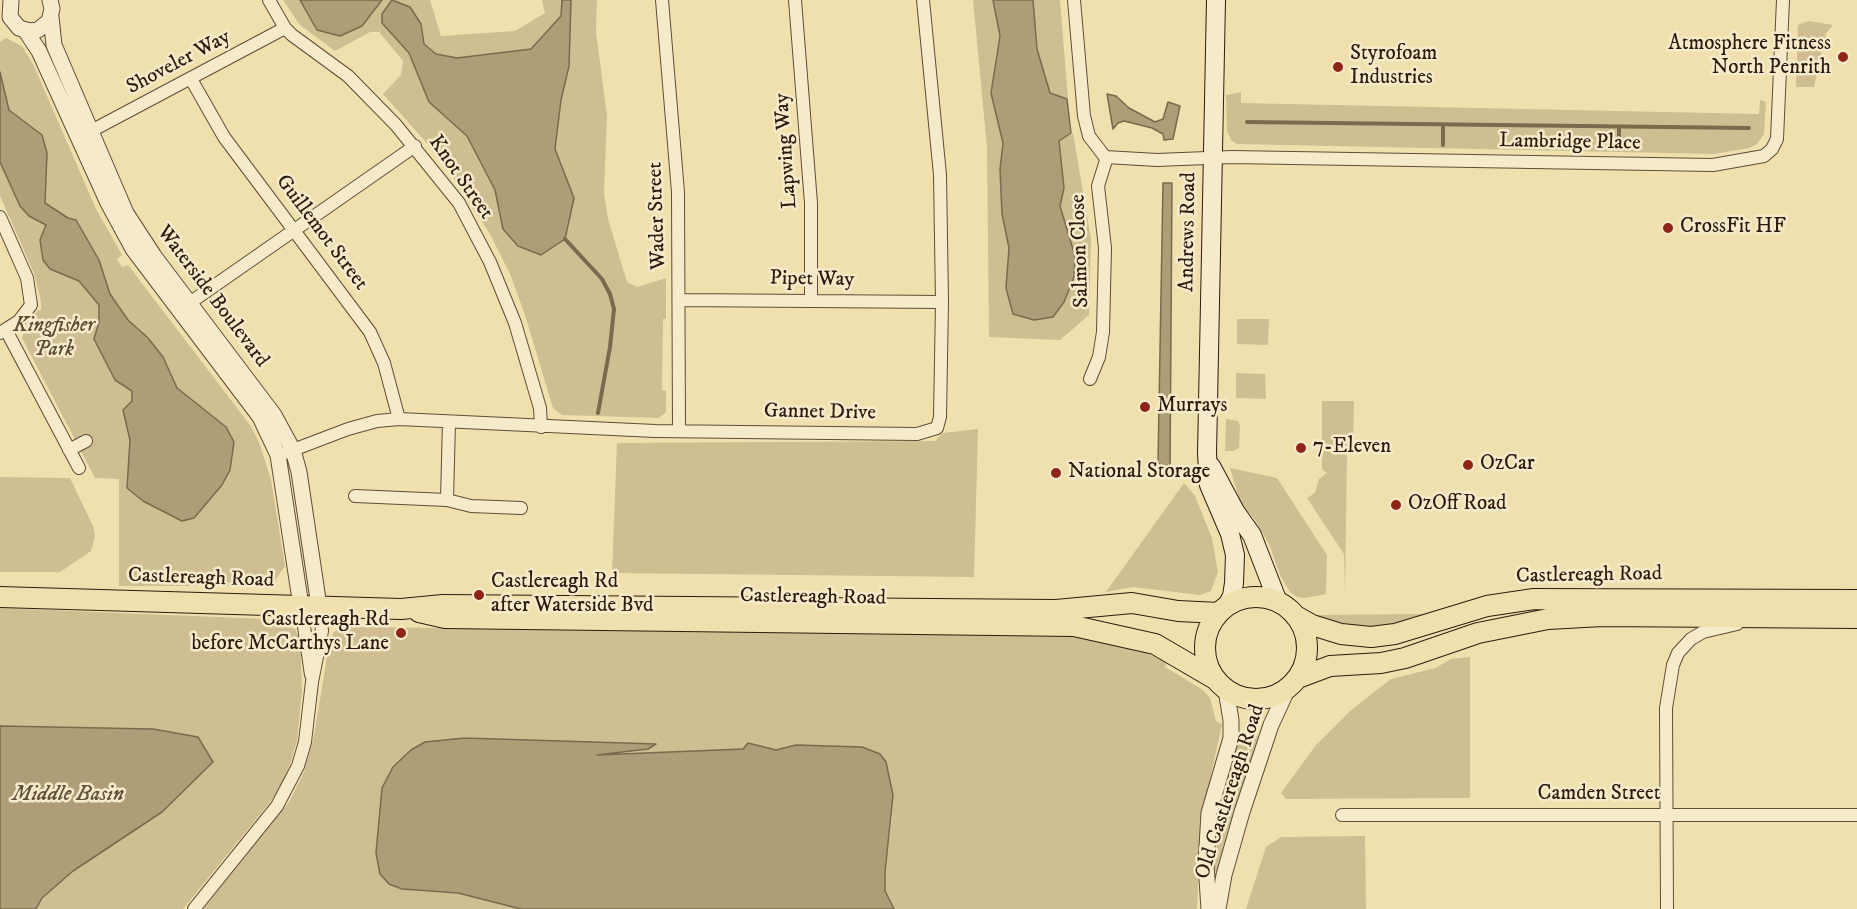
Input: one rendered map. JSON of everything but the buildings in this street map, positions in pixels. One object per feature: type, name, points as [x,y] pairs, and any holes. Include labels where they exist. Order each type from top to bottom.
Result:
[{"type":"main road","name":"Andrews Road","points":[[1216,0],[1209,485],[1230,534],[1235,555],[1233,590],[1222,610]]},
{"type":"main road","name":"Andrews Road","points":[[1210,464],[1235,511],[1252,535],[1278,602]]},
{"type":"main road","name":"Castlereagh Road","points":[[0,597],[401,609],[443,604],[1056,610],[1132,603],[1178,611],[1222,610]]},
{"type":"main road","points":[[1257,597],[1278,602],[1296,616],[1304,630],[1307,647],[1305,663],[1293,683],[1279,694],[1257,700],[1246,699],[1220,684],[1207,659],[1206,638],[1222,610],[1235,602],[1257,597]]},
{"type":"main road","name":"Castlereagh Road","points":[[1296,616],[1312,625],[1341,634],[1371,637],[1395,634],[1487,606],[1534,598],[1857,600]]},
{"type":"main road","name":"Castlereagh Road","points":[[401,609],[445,618],[1074,626],[1155,644],[1220,684]]},
{"type":"main road","name":"Castlereagh Road","points":[[1293,683],[1330,666],[1381,663],[1405,658],[1478,633],[1529,621],[1602,616],[1857,618]]},
{"type":"street","points":[[5,20],[11,0]]},
{"type":"street","name":"Knot Street","points":[[269,0],[285,28],[305,46],[348,76],[415,146],[459,203],[490,262],[515,323],[540,408],[541,426]]},
{"type":"street","name":"Wader Street","points":[[662,0],[678,192],[679,430]]},
{"type":"street","name":"Lapwing Way","points":[[795,0],[811,203],[811,299]]},
{"type":"street","name":"Gannet Drive","points":[[278,455],[348,429],[377,421],[399,419],[679,430],[928,433],[937,428],[940,417],[942,302],[940,175],[923,0]]},
{"type":"street","points":[[1074,0],[1079,78],[1086,124],[1093,144],[1107,157]]},
{"type":"street","name":"Lambridge Place","points":[[1107,157],[1713,165],[1755,159],[1772,149],[1780,127],[1782,0]]},
{"type":"street","points":[[25,30],[38,30],[54,7]]},
{"type":"street","name":"Waterside Boulevard","points":[[54,7],[54,45],[126,213],[154,256],[191,302],[274,415],[293,450],[299,472],[310,606]]},
{"type":"street","name":"Waterside Boulevard","points":[[5,20],[25,30],[39,51],[108,203],[133,249],[260,417],[278,455],[310,606]]},
{"type":"street","name":"Shoveler Way","points":[[91,131],[285,28]]},
{"type":"street","name":"Guillemot Street","points":[[191,79],[224,137],[370,332],[390,380],[399,419]]},
{"type":"street","points":[[191,302],[415,146]]},
{"type":"street","name":"Salmon Close","points":[[1090,379],[1099,357],[1103,332],[1105,248],[1098,186],[1107,157]]},
{"type":"street","points":[[0,217],[27,278],[31,293],[31,305],[26,314],[3,331],[79,468]]},
{"type":"street","name":"Pipet Way","points":[[680,300],[811,299],[942,302]]},
{"type":"street","points":[[447,500],[449,422]]},
{"type":"street","points":[[69,450],[86,441]]},
{"type":"street","points":[[355,496],[447,500],[471,506],[521,508]]},
{"type":"street","points":[[310,606],[312,682]]},
{"type":"street","points":[[194,909],[288,789],[305,742],[312,682],[322,631],[310,606]]},
{"type":"street","points":[[1666,909],[1666,699],[1678,653],[1691,639],[1720,627],[1771,617]]},
{"type":"street","name":"Old Castlereagh Road","points":[[1218,909],[1224,875],[1245,803],[1271,725],[1293,683]]},
{"type":"street","name":"Old Castlereagh Road","points":[[1209,909],[1206,864],[1209,813],[1231,738],[1220,684]]},
{"type":"street","name":"Camden Street","points":[[1342,815],[1857,814]]},
{"type":"green space","points":[[283,0],[300,0],[317,30],[362,26],[382,0],[392,0],[382,14],[382,23],[409,53],[429,102],[467,136],[495,190],[503,229],[574,198],[555,149],[561,100],[569,66],[571,0],[597,0],[596,32],[607,116],[604,193],[608,219],[627,282],[637,287],[666,278],[662,390],[666,391],[666,412],[659,418],[562,415],[553,408],[525,315],[510,274],[490,234],[441,159],[383,94],[401,75],[403,61],[379,32],[370,32],[335,51],[300,25]]},
{"type":"green space","points":[[394,0],[430,0],[441,36],[515,31],[545,13],[542,0],[562,0],[562,11],[561,16],[547,35],[531,49],[457,58],[436,54],[424,44],[421,24]]},
{"type":"green space","points":[[973,0],[993,0],[1000,35],[995,61],[1003,143],[1000,169],[1002,214],[1009,248],[1006,288],[1069,234],[1060,206],[1064,188],[1059,141],[1073,133],[1091,239],[1089,315],[1060,340],[989,337],[987,148]]},
{"type":"green space","points":[[1033,0],[1060,0],[1068,99],[1050,93],[1037,49]]},
{"type":"green space","points":[[1809,21],[1833,25],[1826,33],[1814,87],[1796,87],[1798,25]]},
{"type":"green space","name":"Kingfisher Park","points":[[6,38],[22,46],[34,66],[96,209],[122,255],[117,259],[122,267],[128,265],[250,425],[259,442],[271,480],[285,566],[271,586],[119,586],[119,479],[95,478],[22,338],[24,330],[37,311],[41,310],[41,301],[34,273],[0,196],[0,42]]},
{"type":"green space","points":[[1241,92],[1241,103],[1759,114],[1760,100],[1766,102],[1764,134],[1757,144],[1749,148],[1714,154],[1237,144],[1231,140],[1227,131],[1226,95]]},
{"type":"green space","points":[[1237,319],[1269,319],[1268,345],[1237,344]]},
{"type":"green space","points":[[1236,373],[1265,374],[1266,399],[1236,398]]},
{"type":"green space","points":[[1322,401],[1354,401],[1353,451],[1347,452],[1345,593],[1344,554],[1307,498],[1315,493],[1319,479],[1327,473],[1322,469]]},
{"type":"green space","points":[[1226,419],[1238,421],[1240,426],[1239,448],[1233,451],[1225,451]]},
{"type":"green space","points":[[978,429],[974,577],[612,573],[617,443],[935,441],[943,433]]},
{"type":"green space","points":[[1230,468],[1277,478],[1327,555],[1326,594],[1305,598],[1297,597],[1290,592],[1280,575],[1269,544],[1255,520],[1240,501]]},
{"type":"green space","points":[[0,477],[70,478],[93,526],[95,536],[91,551],[60,572],[0,572]]},
{"type":"green space","points":[[1184,483],[1195,496],[1212,538],[1218,572],[1211,591],[1200,595],[1133,587],[1106,592]]},
{"type":"green space","points":[[0,608],[265,619],[295,629],[300,639],[302,692],[297,741],[290,764],[280,788],[266,807],[183,909],[36,909],[42,898],[73,871],[162,812],[213,762],[198,737],[153,729],[0,726]]},
{"type":"green space","points":[[1428,614],[1384,629],[1333,624],[1312,615]]},
{"type":"green space","points":[[341,628],[1078,635],[1140,650],[1167,663],[1165,667],[1203,690],[1210,698],[1216,721],[1222,724],[1201,821],[1197,909],[894,909],[885,891],[892,816],[796,745],[776,750],[748,743],[743,749],[587,755],[648,749],[654,744],[465,738],[416,891],[458,893],[521,909],[203,909],[289,802],[304,772],[314,736],[330,639],[334,632]]},
{"type":"green space","points":[[1470,657],[1470,798],[1286,799],[1281,793],[1316,745],[1350,711],[1391,679],[1435,668],[1451,659]]},
{"type":"green space","points":[[1236,734],[1258,736],[1221,872],[1210,871],[1214,821]]},
{"type":"green space","points":[[1365,836],[1366,909],[1246,909],[1266,847],[1281,837]]},
{"type":"water","points":[[300,0],[382,0],[362,26],[340,36],[317,30]]},
{"type":"water","points":[[392,0],[410,7],[421,24],[424,44],[436,54],[457,58],[531,49],[561,16],[562,0],[571,0],[569,66],[561,100],[555,149],[574,198],[565,239],[541,255],[518,246],[503,229],[495,190],[467,136],[429,102],[409,53],[382,23],[382,14]]},
{"type":"water","points":[[993,0],[1033,0],[1037,49],[1050,93],[1067,99],[1071,133],[1059,141],[1064,188],[1060,206],[1075,256],[1074,277],[1064,302],[1053,317],[1034,320],[1013,314],[1006,288],[1009,248],[1002,214],[1000,169],[1003,143],[991,93],[1000,36]]},
{"type":"water","points":[[0,72],[9,110],[42,135],[47,153],[45,203],[68,218],[76,220],[99,260],[110,294],[128,320],[148,338],[163,357],[177,388],[226,427],[234,442],[230,470],[222,485],[194,518],[182,521],[143,501],[127,488],[130,440],[123,410],[132,401],[132,391],[115,380],[94,339],[99,322],[99,305],[79,281],[50,269],[43,260],[40,240],[46,225],[29,216],[20,206],[0,162]]},
{"type":"water","points":[[1107,94],[1116,96],[1129,108],[1155,122],[1163,119],[1168,102],[1180,106],[1173,139],[1164,140],[1163,134],[1152,128],[1124,121],[1118,123],[1113,129]]},
{"type":"water","points":[[1163,183],[1172,183],[1170,470],[1158,463]]},
{"type":"water","name":"Middle Basin","points":[[0,726],[153,729],[198,737],[213,762],[162,812],[73,871],[42,898],[36,909],[0,909]]},
{"type":"water","points":[[465,738],[656,744],[648,749],[597,755],[743,749],[748,743],[776,750],[796,745],[862,747],[880,754],[886,762],[893,795],[885,891],[894,909],[521,909],[458,893],[402,889],[389,884],[380,874],[376,853],[382,788],[393,767],[411,750],[425,742]]},
{"type":"waterway","points":[[1247,122],[1749,128]]},
{"type":"waterway","points":[[1443,125],[1443,145]]},
{"type":"waterway","points":[[1619,127],[1619,149]]},
{"type":"waterway","points":[[565,239],[602,279],[610,294],[614,309],[610,347],[598,413]]},
{"type":"place","name":"Atmosphere Fitness North Penrith","points":[[1843,57]]},
{"type":"place","name":"Styrofoam Industries","points":[[1338,67]]},
{"type":"place","name":"CrossFit HF","points":[[1668,228]]},
{"type":"place","name":"Murrays","points":[[1145,407]]},
{"type":"place","name":"7-Eleven","points":[[1301,448]]},
{"type":"place","name":"OzCar","points":[[1468,465]]},
{"type":"place","name":"National Storage","points":[[1056,473]]},
{"type":"place","name":"OzOff Road","points":[[1396,505]]},
{"type":"place","name":"Castlereagh Rd after Waterside Bvd","points":[[479,595]]},
{"type":"place","name":"Castlereagh Rd before McCarthys Lane","points":[[401,633]]}]
